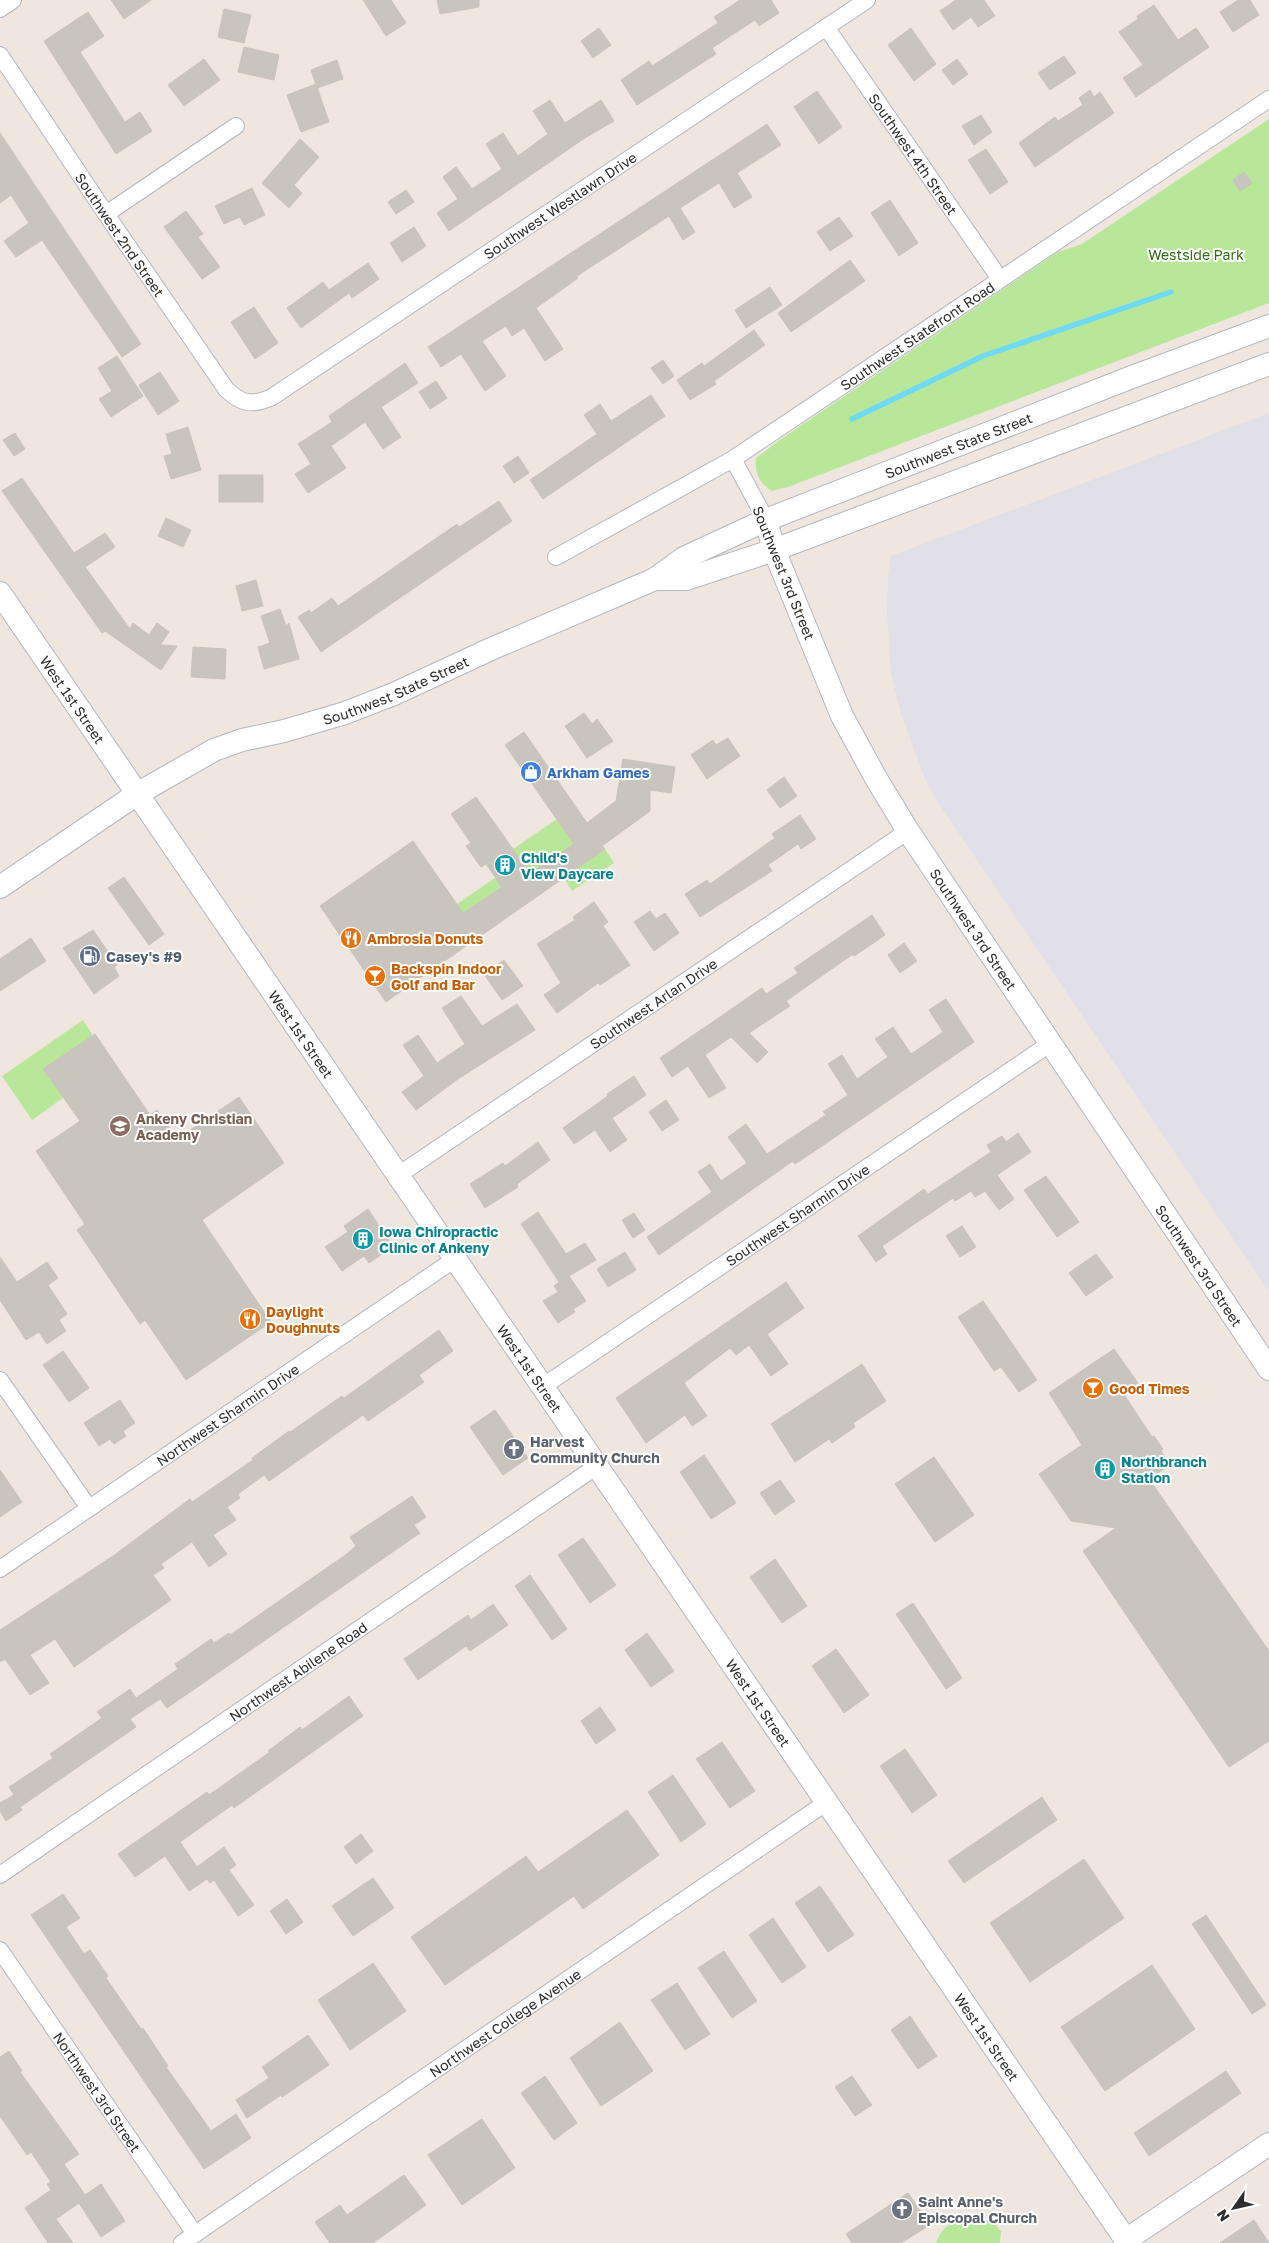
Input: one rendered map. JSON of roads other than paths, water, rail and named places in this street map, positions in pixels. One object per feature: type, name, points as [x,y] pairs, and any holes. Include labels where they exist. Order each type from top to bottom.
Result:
[{"type":"main road","name":"Southwest State Street","points":[[0,888],[137,794],[214,750],[242,740],[284,731],[346,713],[394,694],[491,649],[654,579],[684,558],[766,520],[1132,377],[1269,326]]},
{"type":"main road","name":"Southwest State Street","points":[[654,579],[686,579],[774,550],[1269,364]]},
{"type":"main road","name":"Southwest 3rd Street","points":[[766,520],[774,550],[842,716],[877,780],[908,831],[1269,1369]]},
{"type":"main road","name":"West 1st Street","points":[[0,593],[827,1802],[1125,2242]]},
{"type":"main road","points":[[1125,2242],[1269,2144]]},
{"type":"street","points":[[0,8],[13,0]]},
{"type":"street","name":"Southwest Westlawn Drive","points":[[250,404],[272,397],[867,0]]},
{"type":"street","name":"Southwest 4th Street","points":[[826,27],[1000,279]]},
{"type":"street","name":"Southwest 2nd Street","points":[[0,55],[226,389],[241,402],[250,404]]},
{"type":"street","name":"Southwest Statefront Road","points":[[556,557],[732,459],[1269,99]]},
{"type":"street","points":[[106,214],[236,126]]},
{"type":"street","name":"Southwest 3rd Street","points":[[732,459],[766,520]]},
{"type":"street","name":"Southwest Arlan Drive","points":[[397,1176],[908,831]]},
{"type":"street","name":"Southwest Sharmin Drive","points":[[542,1387],[1051,1043]]},
{"type":"street","name":"Northwest Sharmin Drive","points":[[0,1569],[455,1259]]},
{"type":"street","points":[[0,1380],[89,1508]]},
{"type":"street","name":"Northwest Abilene Road","points":[[0,1875],[597,1466]]},
{"type":"street","name":"Northwest College Avenue","points":[[188,2239],[827,1802]]},
{"type":"street","name":"Northwest 3rd Street","points":[[0,1950],[188,2239]]},
{"type":"waterway","points":[[852,419],[983,356],[1171,292]]},
{"type":"place","name":"Arkham Games","points":[[531,772]]},
{"type":"place","name":"Child's View Daycare","points":[[505,865]]},
{"type":"place","name":"Ambrosia Donuts","points":[[351,938]]},
{"type":"place","name":"Casey's #9","points":[[90,956]]},
{"type":"place","name":"Backspin Indoor Golf and Bar","points":[[375,976]]},
{"type":"place","name":"Ankeny Christian Academy","points":[[120,1126]]},
{"type":"place","name":"Iowa Chiropractic Clinic of Ankeny","points":[[363,1239]]},
{"type":"place","name":"Daylight Doughnuts","points":[[250,1319]]},
{"type":"place","name":"Good Times","points":[[1093,1388]]},
{"type":"place","name":"Harvest Community Church","points":[[514,1449]]},
{"type":"place","name":"Northbranch Station","points":[[1105,1469]]},
{"type":"place","name":"Saint Anne's Episcopal Church","points":[[902,2209]]},
{"type":"park label","name":"Westside Park","points":[[1196,254]]}]
